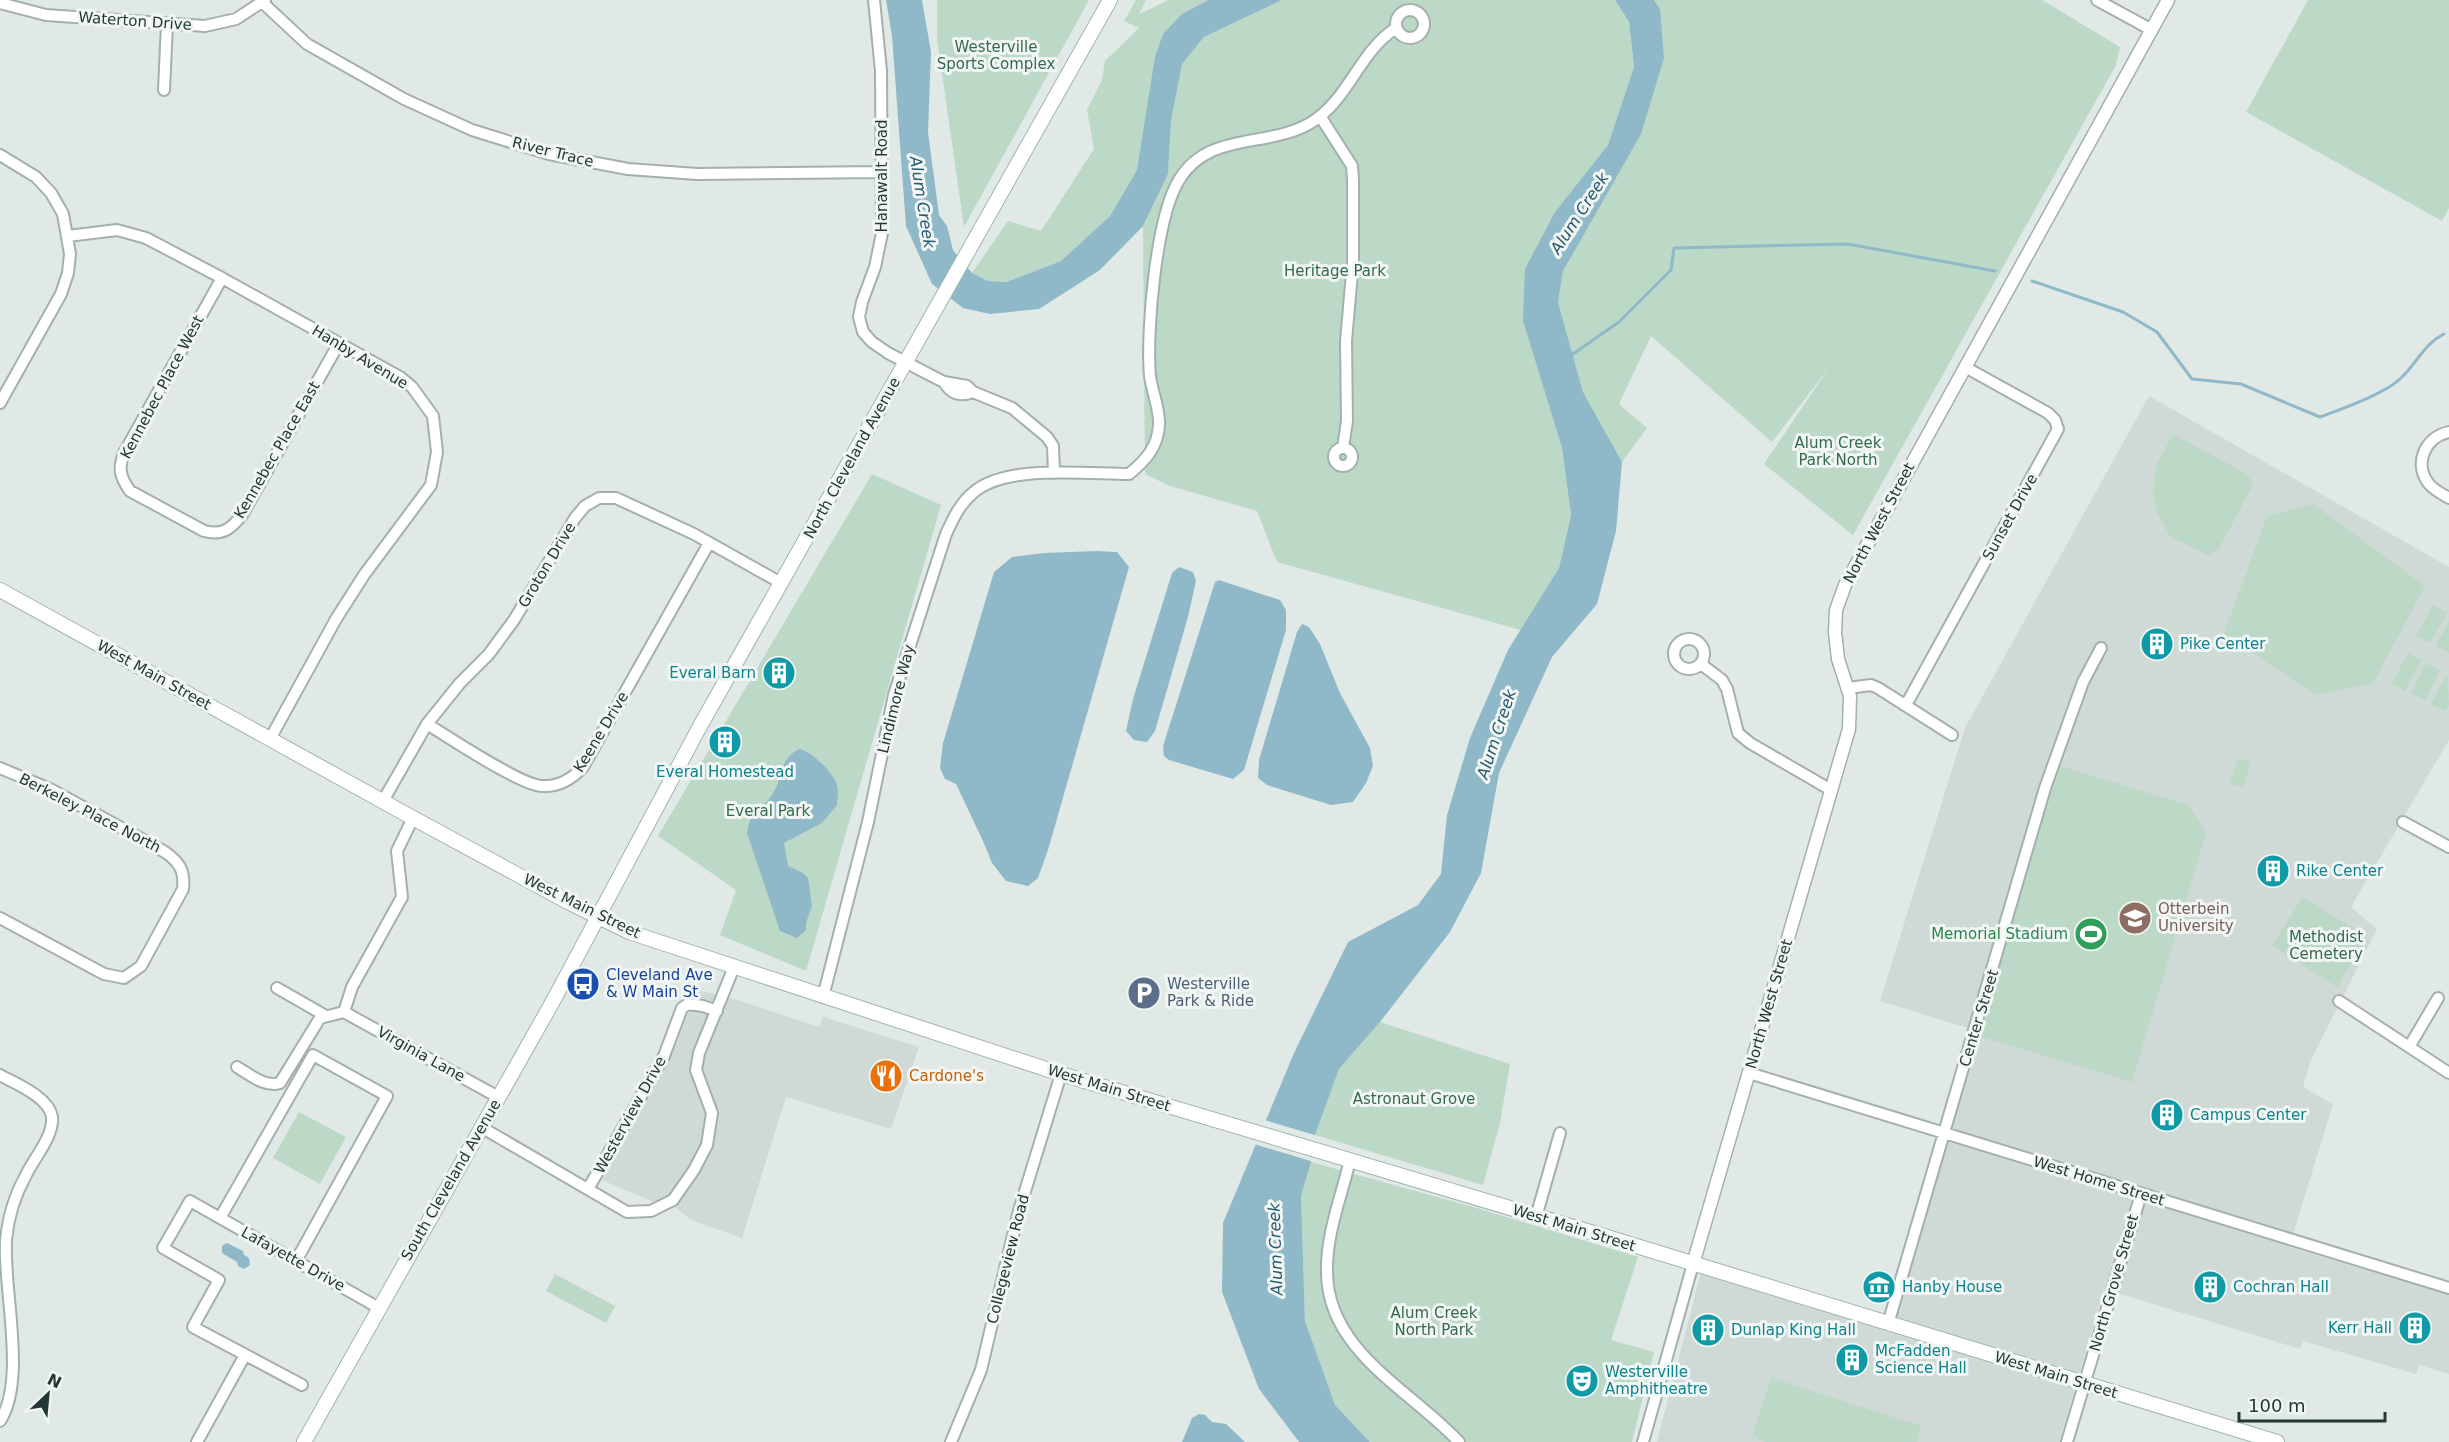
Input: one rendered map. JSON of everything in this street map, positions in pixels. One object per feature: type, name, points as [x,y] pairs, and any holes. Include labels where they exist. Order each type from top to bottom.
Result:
[{"type":"main road","name":"North Cleveland Avenue","points":[[597,917],[699,728],[1110,0]]},
{"type":"main road","name":"West Main Street","points":[[0,590],[413,818],[629,932],[1061,1074],[2277,1442]]},
{"type":"main road","name":"South Cleveland Avenue","points":[[304,1442],[597,917]]},
{"type":"street","name":"Hanawalt Road","points":[[874,0],[881,72],[880,250],[862,302],[860,323],[863,332],[872,342],[906,363],[944,382],[967,386],[973,392],[1012,408],[1047,436],[1053,446],[1054,473]]},
{"type":"street","points":[[2097,0],[2152,30]]},
{"type":"street","name":"North West Street","points":[[1693,1264],[1849,729],[1851,704],[1838,659],[1835,632],[1836,610],[1845,585],[2168,0]]},
{"type":"street","name":"River Trace","points":[[264,1],[308,44],[404,99],[472,130],[549,154],[628,169],[697,174],[882,172]]},
{"type":"street","name":"Waterton Drive","points":[[0,3],[46,15],[205,26],[236,20],[264,1]]},
{"type":"street","points":[[164,90],[167,24]]},
{"type":"street","name":"Lindimore Way","points":[[823,997],[866,831],[894,695],[946,534],[957,511],[974,492],[989,482],[1014,474],[1129,474],[1145,460],[1154,447],[1159,424],[1150,377],[1151,309],[1164,218],[1171,195],[1180,178],[1192,163],[1207,152],[1245,140],[1300,128],[1320,116],[1342,95],[1370,52],[1396,28]]},
{"type":"street","points":[[1320,116],[1352,166],[1353,180],[1353,262],[1346,341],[1347,421],[1343,448]]},
{"type":"street","points":[[0,155],[36,177],[51,194],[63,214],[70,254],[68,273],[61,294],[0,403]]},
{"type":"street","name":"Hanby Avenue","points":[[68,236],[117,230],[146,238],[400,377],[412,387],[433,416],[437,452],[431,485],[364,575],[336,619],[270,740]]},
{"type":"street","name":"Kennebec Place West","points":[[168,512],[130,491],[122,480],[120,466],[162,384],[222,278]]},
{"type":"street","name":"Kennebec Place East","points":[[168,512],[214,534],[225,532],[233,526],[339,343]]},
{"type":"street","name":"Sunset Drive","points":[[1906,705],[2058,429],[2055,420],[2048,413],[1965,367]]},
{"type":"street","points":[[2449,432],[2437,434],[2426,447],[2421,463],[2424,476],[2431,487],[2449,498]]},
{"type":"street","name":"Groton Drive","points":[[383,801],[427,724],[460,683],[489,654],[514,620],[585,506],[599,498],[616,498],[709,543],[781,583]]},
{"type":"street","name":"Keene Drive","points":[[427,724],[530,783],[553,786],[573,778],[584,767],[709,543]]},
{"type":"street","name":"Center Street","points":[[1888,1324],[2045,788],[2083,682],[2101,648]]},
{"type":"street","points":[[1701,664],[1722,680],[1727,689],[1738,733],[1750,743],[1831,790]]},
{"type":"street","points":[[1848,688],[1871,685],[1952,735]]},
{"type":"street","name":"Berkeley Place North","points":[[0,768],[59,794],[165,852],[177,861],[184,878],[183,889],[141,966],[124,978],[114,978],[0,918]]},
{"type":"street","points":[[237,1067],[267,1084],[280,1083],[320,1018],[344,1012],[352,987],[402,897],[397,851],[413,818]]},
{"type":"street","points":[[2403,822],[2449,847]]},
{"type":"street","name":"Westerview Drive","points":[[481,1127],[627,1212],[651,1211],[673,1200],[694,1170],[707,1145],[712,1113],[696,1070],[699,1053],[734,967]]},
{"type":"street","points":[[277,988],[326,1016]]},
{"type":"street","points":[[2409,1047],[2438,998]]},
{"type":"street","points":[[2339,1001],[2449,1073]]},
{"type":"street","name":"Westerview Drive","points":[[588,1189],[664,1056],[682,1008],[688,1004],[717,1011]]},
{"type":"street","name":"Virginia Lane","points":[[344,1012],[498,1096]]},
{"type":"street","points":[[219,1218],[312,1055],[387,1096],[296,1261]]},
{"type":"street","name":"West Home Street","points":[[1749,1073],[2449,1288]]},
{"type":"street","name":"Collegeview Road","points":[[951,1442],[981,1370],[1018,1215],[1061,1074]]},
{"type":"street","points":[[0,1075],[39,1097],[52,1115],[50,1130],[25,1176],[10,1211],[6,1250],[13,1379],[6,1411],[0,1421]]},
{"type":"street","points":[[1536,1217],[1560,1133]]},
{"type":"street","points":[[1350,1160],[1331,1230],[1327,1272],[1329,1298],[1342,1328],[1368,1361],[1460,1442]]},
{"type":"street","name":"North Grove Street","points":[[2067,1442],[2141,1194]]},
{"type":"street","name":"Lafayette Drive","points":[[244,1355],[193,1327],[219,1280],[163,1248],[190,1201],[379,1308]]},
{"type":"street","points":[[1643,1442],[1693,1264]]},
{"type":"street","points":[[197,1442],[244,1355],[302,1385]]},
{"type":"shaded area","name":"Otterbein University","points":[[2149,396],[2449,567],[2449,740],[2351,907],[2377,929],[2310,1062],[2303,1087],[2333,1104],[2289,1247],[2449,1295],[2449,1374],[2419,1365],[2416,1374],[2303,1341],[2300,1349],[2104,1289],[2060,1440],[2065,1442],[1917,1442],[1921,1426],[1754,1435],[1764,1442],[1657,1442],[1701,1272],[1882,1326],[1971,1029],[1880,1001],[1965,728]]},
{"type":"shaded area","points":[[697,990],[738,1000],[819,1027],[823,1017],[919,1047],[891,1129],[786,1097],[742,1238],[691,1220],[663,1198],[656,1203],[602,1180],[676,1045]]},
{"type":"green space","name":"Westerville Sports Complex","points":[[937,0],[1089,0],[964,227],[937,39]]},
{"type":"green space","points":[[1136,0],[1146,0],[1139,14],[1169,0],[1208,0],[1182,14],[1137,170],[1110,216],[1061,261],[1006,282],[988,281],[972,273],[1008,221],[1041,231],[1094,149],[1087,110],[1102,80],[1105,61],[1139,28],[1124,21]]},
{"type":"green space","name":"Heritage Park","points":[[1282,0],[1615,0],[1629,22],[1634,67],[1608,145],[1555,212],[1523,321],[1562,448],[1571,515],[1559,568],[1521,630],[1277,562],[1257,511],[1170,486],[1145,474],[1143,226],[1168,174],[1171,121],[1182,64],[1204,37]]},
{"type":"green space","name":"Alum Creek Park North","points":[[1654,0],[2042,0],[2120,47],[2116,65],[1853,535],[1764,464],[1830,366],[1772,442],[1651,336],[1619,404],[1647,428],[1622,462],[1583,392],[1558,302],[1563,271],[1593,216],[1660,9]]},
{"type":"green space","points":[[2308,0],[2449,0],[2449,208],[2442,221],[2246,112]]},
{"type":"green space","points":[[2173,434],[2247,474],[2253,484],[2219,549],[2208,555],[2171,537],[2158,516],[2153,495],[2156,466]]},
{"type":"green space","name":"Everal Park","points":[[872,474],[941,505],[806,971],[720,935],[736,890],[658,836]]},
{"type":"green space","points":[[2313,504],[2425,586],[2373,683],[2316,695],[2224,633],[2267,516]]},
{"type":"green space","points":[[2433,605],[2447,613],[2430,643],[2416,636]]},
{"type":"green space","points":[[2449,621],[2449,653],[2436,646]]},
{"type":"green space","points":[[2408,653],[2421,660],[2405,691],[2392,684]]},
{"type":"green space","points":[[2426,663],[2440,671],[2425,700],[2411,693]]},
{"type":"green space","points":[[2447,674],[2449,704],[2445,711],[2431,704]]},
{"type":"green space","points":[[2238,758],[2251,762],[2243,787],[2230,783]]},
{"type":"green space","name":"Memorial Stadium","points":[[2056,765],[2188,805],[2206,833],[2132,1082],[1976,1035]]},
{"type":"green space","name":"Methodist Cemetery","points":[[2303,897],[2367,937],[2337,987],[2272,945]]},
{"type":"green space","name":"Astronaut Grove","points":[[1380,1022],[1510,1064],[1500,1123],[1483,1185],[1315,1135],[1339,1069]]},
{"type":"green space","points":[[299,1112],[346,1137],[320,1184],[273,1158]]},
{"type":"green space","name":"Alum Creek North Park","points":[[1311,1162],[1477,1208],[1638,1257],[1611,1340],[1654,1352],[1632,1442],[1370,1442],[1335,1405],[1305,1321],[1301,1196]]},
{"type":"green space","points":[[555,1274],[615,1306],[606,1323],[546,1291]]},
{"type":"green space","points":[[1771,1378],[1921,1426],[1917,1442],[1764,1442],[1753,1435]]},
{"type":"water","name":"Alum Creek","points":[[886,0],[922,0],[931,52],[928,132],[939,215],[947,226],[953,250],[972,273],[988,281],[1006,282],[1061,261],[1110,216],[1137,170],[1155,57],[1163,34],[1182,14],[1208,0],[1282,0],[1204,37],[1182,64],[1171,121],[1168,174],[1143,226],[1100,270],[1039,309],[990,314],[963,308],[932,284],[906,226],[892,36]]},
{"type":"water","name":"Alum Creek","points":[[1615,0],[1654,0],[1660,9],[1664,58],[1641,134],[1563,271],[1558,302],[1583,392],[1622,462],[1616,531],[1597,604],[1552,657],[1499,773],[1481,873],[1450,932],[1380,1022],[1339,1069],[1315,1135],[1311,1162],[1301,1196],[1305,1321],[1335,1405],[1370,1442],[1299,1442],[1259,1389],[1222,1292],[1223,1223],[1294,1053],[1348,942],[1418,905],[1441,874],[1447,815],[1470,738],[1508,650],[1559,568],[1571,515],[1562,448],[1523,321],[1525,269],[1555,212],[1608,145],[1634,67],[1629,22]]},
{"type":"water","points":[[1096,551],[1117,552],[1129,567],[1038,878],[1028,886],[1006,881],[992,863],[956,784],[945,779],[940,768],[943,743],[994,572],[1012,557]]},
{"type":"water","points":[[1179,567],[1193,572],[1196,581],[1188,617],[1155,731],[1147,742],[1134,740],[1126,731],[1133,699],[1172,573]]},
{"type":"water","points":[[1219,580],[1280,600],[1286,610],[1286,630],[1244,770],[1233,779],[1169,760],[1164,756],[1163,746],[1215,582]]},
{"type":"water","points":[[1302,624],[1309,627],[1320,644],[1340,693],[1370,748],[1373,766],[1366,783],[1353,802],[1331,805],[1267,785],[1258,778],[1259,760],[1297,632]]},
{"type":"water","points":[[800,749],[811,754],[827,769],[835,780],[838,792],[837,805],[822,823],[784,843],[788,866],[808,878],[812,906],[806,930],[797,938],[780,931],[747,833],[754,814],[772,795],[788,757]]},
{"type":"water","points":[[227,1243],[243,1251],[244,1255],[249,1258],[250,1265],[244,1269],[222,1253],[222,1246]]},
{"type":"water","points":[[1199,1414],[1205,1415],[1212,1422],[1226,1424],[1245,1442],[1182,1442],[1192,1418]]},
{"type":"pier","points":[[1264,1120],[1318,1136],[1314,1162],[1254,1144]]},
{"type":"waterway","points":[[1570,356],[1619,322],[1671,270],[1674,248],[1848,244],[1995,271]]},
{"type":"waterway","points":[[2032,281],[2123,312],[2157,332],[2192,379],[2241,384],[2320,417],[2385,390],[2394,384],[2426,348],[2444,334]]},
{"type":"place","name":"Pike Center","points":[[2157,644]]},
{"type":"place","name":"Everal Barn","points":[[779,673]]},
{"type":"place","name":"Everal Homestead","points":[[725,742]]},
{"type":"place","name":"Rike Center","points":[[2273,871]]},
{"type":"place","name":"Otterbein University","points":[[2135,918]]},
{"type":"place","name":"Memorial Stadium","points":[[2091,934]]},
{"type":"place","name":"Cleveland Ave & W Main St","points":[[583,984]]},
{"type":"place","name":"Westerville Park & Ride","points":[[1144,993]]},
{"type":"place","name":"Cardone's","points":[[886,1076]]},
{"type":"place","name":"Campus Center","points":[[2167,1115]]},
{"type":"place","name":"Hanby House","points":[[1879,1287]]},
{"type":"place","name":"Cochran Hall","points":[[2210,1287]]},
{"type":"place","name":"Kerr Hall","points":[[2415,1328]]},
{"type":"place","name":"Dunlap King Hall","points":[[1708,1330]]},
{"type":"place","name":"McFadden Science Hall","points":[[1852,1360]]},
{"type":"place","name":"Westerville Amphitheatre","points":[[1582,1381]]}]
